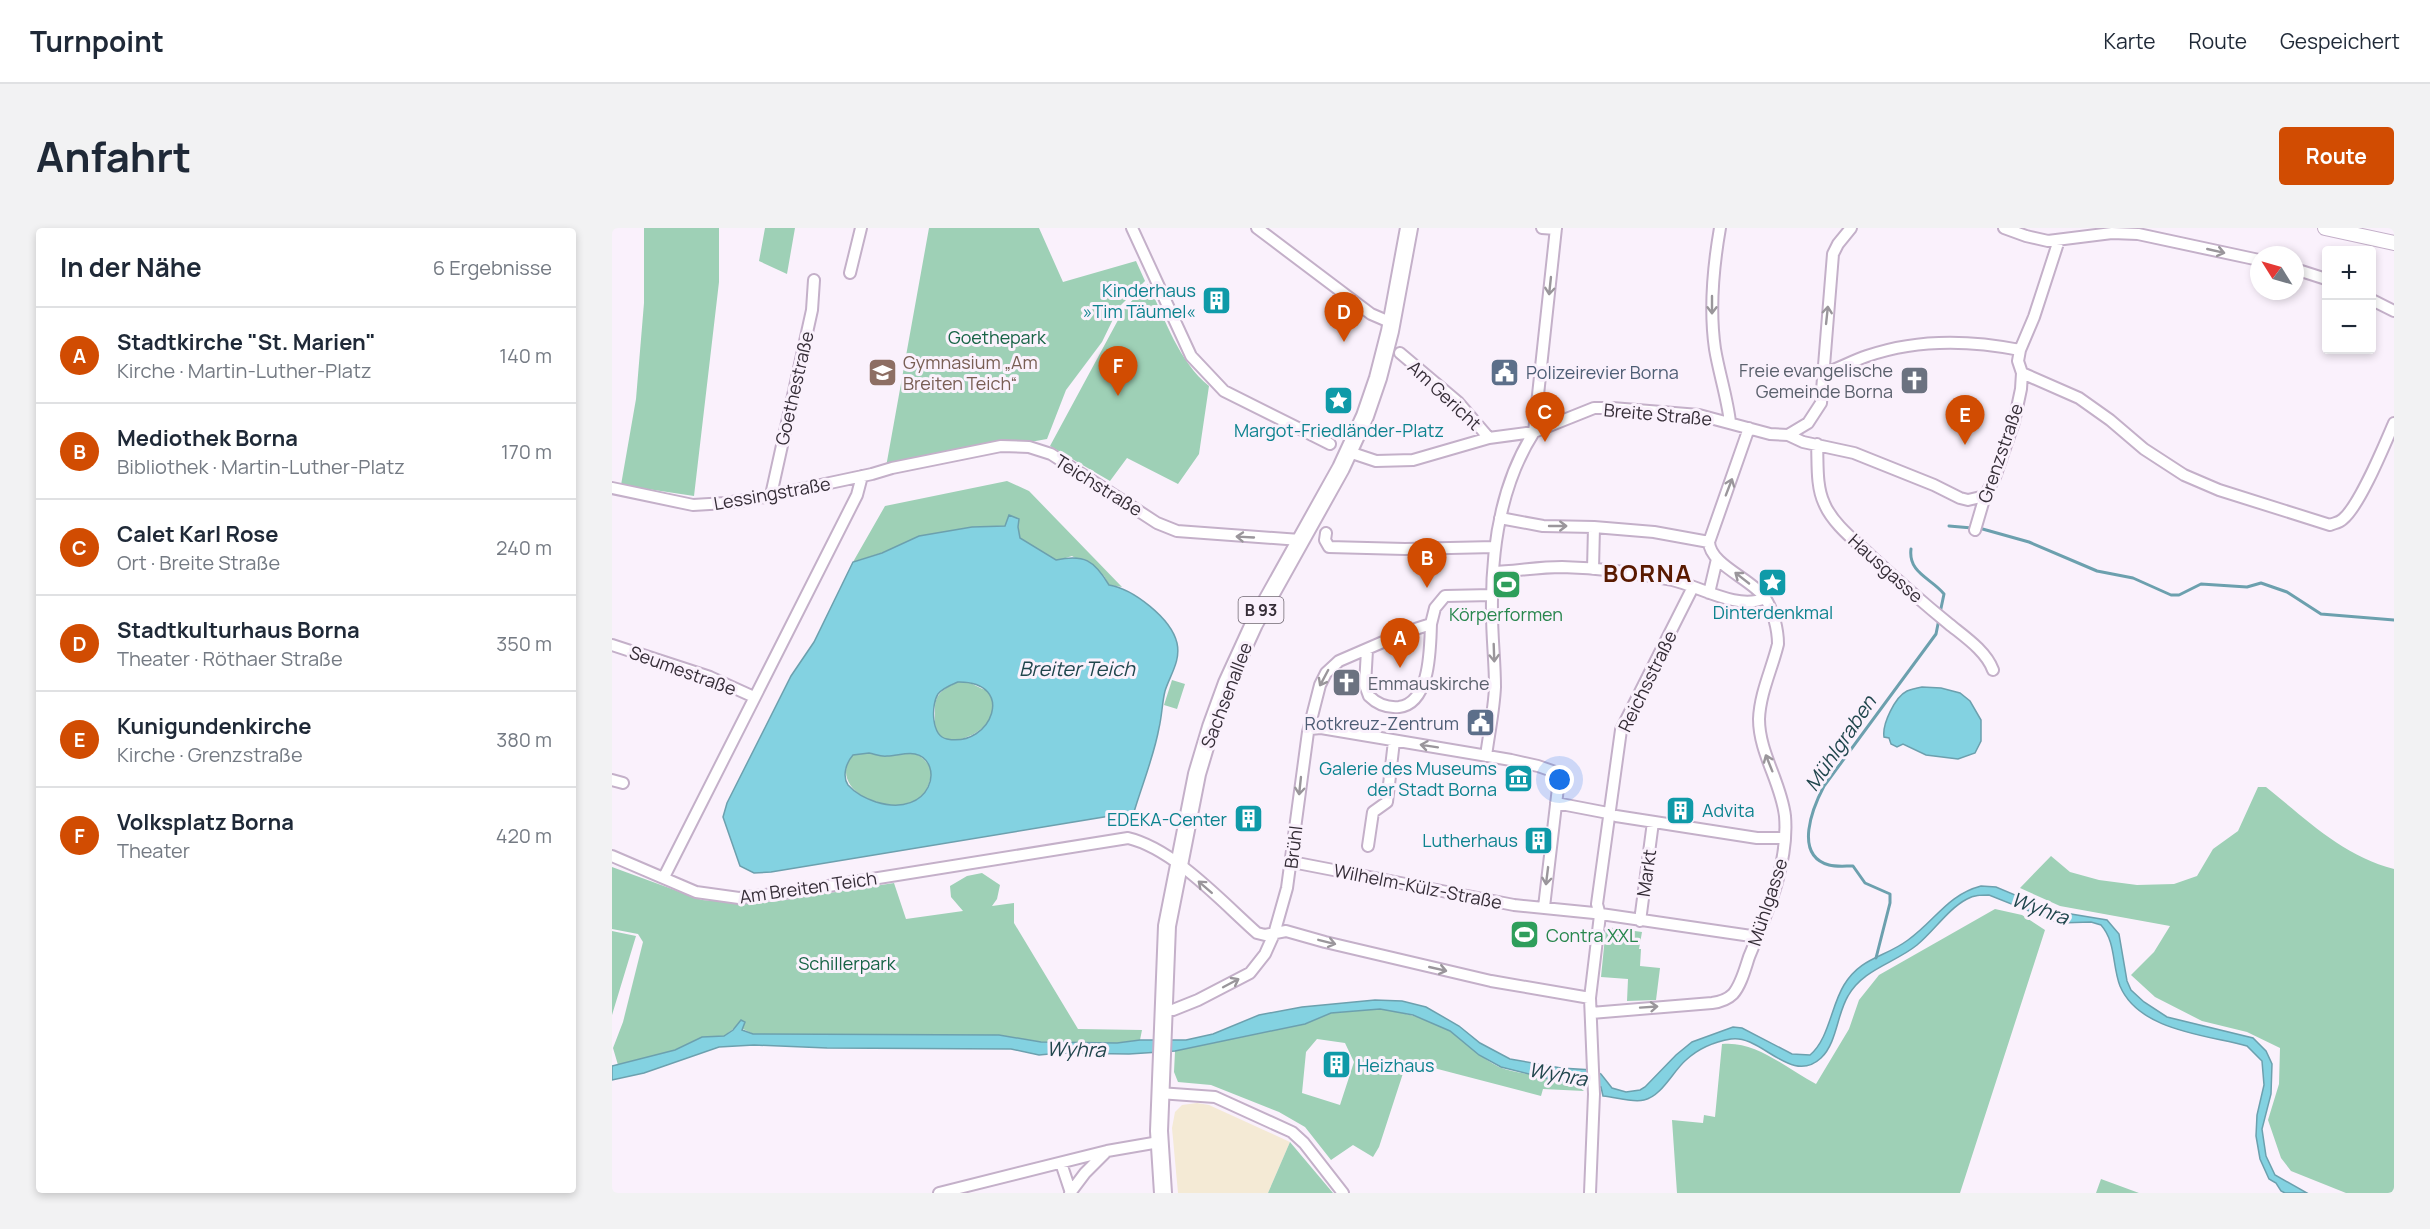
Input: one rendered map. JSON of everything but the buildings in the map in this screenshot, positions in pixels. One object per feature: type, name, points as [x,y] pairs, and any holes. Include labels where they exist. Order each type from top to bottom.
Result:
[{"type":"main road","name":"Sachsenallee","points":[[1163,1193],[1159,1142],[1159,1093],[1167,926],[1200,764],[1227,683],[1254,624],[1349,452],[1365,416],[1378,378],[1392,323],[1408,228]]},
{"type":"street","points":[[850,273],[861,228]]},
{"type":"street","points":[[1132,228],[1191,356],[1213,381],[1224,391],[1330,444]]},
{"type":"street","points":[[1257,228],[1371,314],[1392,323]]},
{"type":"street","points":[[1486,756],[1495,690],[1492,595],[1495,547],[1509,482],[1521,452],[1534,432],[1556,229],[1542,228]]},
{"type":"street","points":[[1720,228],[1712,284],[1712,310],[1716,350],[1727,396],[1730,422]]},
{"type":"street","points":[[1788,435],[1808,423],[1821,403],[1833,254],[1851,228]]},
{"type":"street","points":[[2004,228],[2037,239],[2059,240],[2075,236],[2112,233],[2138,234],[2250,258]]},
{"type":"street","points":[[2173,241],[2176,228]]},
{"type":"street","points":[[2325,228],[2394,243]]},
{"type":"street","name":"Grenzstraße","points":[[1976,527],[1985,496],[1995,477],[2014,422],[2022,389],[2022,373],[2018,361],[2020,350],[2034,317],[2059,240]]},
{"type":"street","points":[[2304,272],[2322,278]]},
{"type":"street","name":"Goethestraße","points":[[771,495],[812,310],[814,280]]},
{"type":"street","points":[[2376,302],[2394,311]]},
{"type":"street","points":[[1823,374],[1880,352],[1922,344],[1956,343],[2020,350]]},
{"type":"street","name":"Am Gericht","points":[[1400,353],[1458,402],[1489,438]]},
{"type":"street","points":[[2022,373],[2079,398],[2110,420],[2144,449],[2184,475],[2219,490],[2330,525],[2340,522],[2349,512],[2394,423]]},
{"type":"street","name":"Breite Straße","points":[[1349,452],[1376,461],[1413,460],[1489,438],[1534,432],[1594,408],[1699,415],[1770,434],[1788,435],[1797,440],[1863,456],[1959,498],[1968,500],[1985,496]]},
{"type":"street","points":[[1749,428],[1709,542],[1709,549],[1717,559],[1766,598]]},
{"type":"street","name":"Hausgasse","points":[[1816,444],[1820,489],[1824,504],[1855,542],[1990,660],[1993,670]]},
{"type":"street","name":"Teichstraße","points":[[862,477],[892,468],[1001,446],[1029,447],[1053,455],[1157,522],[1177,531],[1191,534],[1300,540]]},
{"type":"street","points":[[664,877],[857,495],[862,477]]},
{"type":"street","name":"Lessingstraße","points":[[612,488],[693,505],[726,503],[862,477]]},
{"type":"street","points":[[1500,518],[1544,526],[1654,532],[1709,542]]},
{"type":"street","points":[[1593,569],[1594,527]]},
{"type":"street","points":[[1326,533],[1325,540],[1329,547],[1405,549],[1495,547]]},
{"type":"street","points":[[1709,592],[1717,559]]},
{"type":"street","points":[[1493,572],[1553,568],[1593,569],[1674,580],[1718,596],[1753,602],[1766,598]]},
{"type":"street","name":"Reichsstraße","points":[[1612,815],[1621,729],[1693,587]]},
{"type":"street","points":[[1367,650],[1365,685],[1369,696],[1383,705],[1403,706],[1412,702],[1425,680],[1435,608],[1445,596],[1492,595]]},
{"type":"street","name":"Mühlgasse","points":[[1591,1013],[1712,1003],[1727,999],[1738,987],[1758,937],[1781,864],[1785,838],[1781,795],[1760,734],[1761,704],[1778,644],[1775,623],[1766,598]]},
{"type":"street","name":"Brühl","points":[[1163,1010],[1173,1010],[1198,1000],[1250,973],[1260,961],[1275,934],[1292,862],[1300,778],[1313,708],[1326,673],[1339,661],[1406,632],[1431,624]]},
{"type":"street","name":"Seumestraße","points":[[612,645],[710,677],[754,697]]},
{"type":"street","points":[[1310,729],[1321,728],[1486,756],[1552,770],[1558,774],[1544,907]]},
{"type":"street","points":[[1368,846],[1373,812],[1387,802],[1394,741]]},
{"type":"street","points":[[1556,802],[1653,822],[1757,838],[1785,838]]},
{"type":"street","points":[[1590,1193],[1594,1094],[1590,998],[1600,915],[1597,904],[1612,815]]},
{"type":"street","name":"Markt","points":[[1544,907],[1640,921],[1653,822]]},
{"type":"street","name":"Am Breiten Teich","points":[[612,856],[696,892],[739,898],[791,892],[1128,838],[1157,849],[1178,863]]},
{"type":"street","name":"Wilhelm-Külz-Straße","points":[[1292,862],[1514,904],[1544,907]]},
{"type":"street","points":[[1178,863],[1257,933],[1275,934],[1286,931],[1491,981],[1590,998]]},
{"type":"street","points":[[1640,921],[1758,937]]},
{"type":"street","points":[[1159,1093],[1215,1097],[1292,1132],[1304,1143],[1343,1193]]},
{"type":"street","points":[[939,1193],[1107,1151],[1159,1142]]},
{"type":"street","points":[[1070,1192],[1107,1151]]},
{"type":"street","points":[[1061,1163],[1070,1192]]},
{"type":"shaded area","points":[[1197,1103],[1209,1105],[1290,1142],[1268,1193],[1178,1193],[1172,1128],[1175,1112],[1182,1105]]},
{"type":"green space","points":[[644,228],[719,228],[719,282],[694,496],[621,485],[636,399],[644,303]]},
{"type":"green space","points":[[765,228],[795,228],[787,274],[759,261]]},
{"type":"green space","name":"Goethepark","points":[[929,228],[1039,228],[1063,282],[1136,261],[1145,281],[1119,307],[1102,342],[1066,390],[1047,439],[886,467]]},
{"type":"green space","points":[[1148,284],[1181,352],[1198,376],[1209,386],[1199,454],[1178,484],[1127,458],[1110,481],[1050,446],[1124,309]]},
{"type":"green space","points":[[1007,481],[1029,491],[1122,587],[1109,585],[1104,576],[1072,556],[1056,561],[1020,538],[1018,527],[1009,515],[1006,526],[972,527],[947,532],[853,562],[885,506]]},
{"type":"green space","points":[[1172,680],[1185,684],[1177,709],[1164,705]]},
{"type":"green space","points":[[958,682],[968,682],[989,692],[993,704],[992,715],[977,732],[956,740],[946,739],[936,730],[936,701],[944,690]]},
{"type":"green space","points":[[869,753],[885,756],[912,754],[924,759],[931,774],[924,792],[911,803],[894,806],[877,803],[861,795],[850,784],[846,770],[853,755]]},
{"type":"green space","points":[[2258,787],[2266,787],[2342,846],[2375,863],[2394,869],[2394,1193],[2346,1193],[2291,1171],[2281,1158],[2268,1120],[2279,1084],[2280,1048],[2247,1032],[2202,1021],[2155,997],[2131,975],[2154,952],[2170,926],[2060,906],[2020,888],[2051,856],[2070,872],[2099,880],[2137,885],[2174,884],[2197,876],[2213,849],[2238,831]]},
{"type":"green space","name":"Schillerpark","points":[[612,867],[702,900],[728,902],[771,902],[894,883],[906,919],[963,911],[951,897],[950,886],[967,876],[982,873],[1000,885],[997,899],[992,906],[1014,903],[1014,923],[1078,1029],[1142,1030],[1140,1040],[1117,1043],[1041,1042],[999,1035],[753,1034],[737,1026],[724,1036],[702,1037],[675,1050],[618,1065],[613,1048],[623,1022],[643,942],[638,934],[612,929]]},
{"type":"green space","points":[[1995,909],[2022,915],[2045,930],[1960,1193],[1677,1193],[1672,1120],[1703,1123],[1704,1115],[1715,1117],[1722,1044],[1747,1046],[1759,1051],[1816,1084],[1849,1029],[1859,1000],[1879,975]]},
{"type":"green space","points":[[1606,927],[1642,932],[1639,949],[1641,949],[1640,966],[1660,968],[1656,1000],[1627,1001],[1628,979],[1601,977]]},
{"type":"green space","points":[[612,931],[636,936],[612,1015]]},
{"type":"green space","points":[[1380,1009],[1426,1019],[1451,1031],[1499,1067],[1565,1081],[1584,1091],[1543,1089],[1541,1096],[1407,1061],[1379,1147],[1373,1157],[1353,1145],[1331,1160],[1305,1127],[1279,1112],[1211,1085],[1178,1082],[1174,1072],[1175,1051],[1305,1024],[1331,1013]],"holes":[[[1317,1039],[1345,1043],[1354,1062],[1340,1105],[1302,1093],[1306,1052]]]},
{"type":"green space","points":[[1290,1142],[1333,1193],[1268,1193]]},
{"type":"green space","points":[[2101,1179],[2139,1193],[2096,1193]]},
{"type":"water","name":"Breiter Teich","points":[[1009,515],[1019,519],[1020,538],[1056,560],[1074,558],[1087,561],[1098,570],[1109,585],[1129,592],[1150,606],[1173,633],[1178,656],[1165,691],[1154,749],[1134,812],[771,872],[754,873],[740,866],[723,817],[727,803],[791,676],[814,642],[853,562],[882,553],[919,536],[972,527],[1005,526]],"holes":[[[958,682],[976,685],[988,692],[992,702],[992,714],[986,725],[976,734],[963,739],[947,739],[942,737],[935,726],[934,705],[940,692]],[[869,753],[880,756],[915,754],[924,759],[930,767],[931,777],[928,787],[921,796],[910,803],[895,805],[876,802],[854,791],[845,778],[848,762],[853,755]]]},
{"type":"water","points":[[1922,687],[1941,688],[1960,693],[1970,701],[1981,720],[1981,741],[1975,753],[1958,759],[1926,755],[1903,744],[1897,747],[1891,744],[1889,738],[1884,737],[1887,718],[1898,699],[1907,691]]},
{"type":"water","name":"Wyhra","points":[[1981,886],[1996,887],[2053,911],[2107,920],[2119,934],[2127,981],[2131,990],[2144,1002],[2167,1017],[2253,1038],[2266,1051],[2272,1064],[2271,1094],[2262,1129],[2266,1156],[2275,1175],[2307,1193],[2281,1191],[2276,1183],[2269,1179],[2260,1159],[2256,1136],[2257,1115],[2264,1085],[2262,1061],[2247,1046],[2176,1029],[2142,1013],[2129,1001],[2120,986],[2109,939],[2101,925],[2091,922],[2059,923],[1989,895],[1972,897],[1960,903],[1917,945],[1862,979],[1844,1003],[1834,1037],[1826,1052],[1810,1065],[1798,1066],[1787,1063],[1754,1044],[1742,1040],[1724,1040],[1696,1052],[1681,1065],[1656,1094],[1639,1101],[1603,1096],[1601,1087],[1578,1086],[1501,1067],[1479,1055],[1450,1031],[1413,1015],[1380,1009],[1331,1013],[1305,1024],[1175,1051],[1129,1054],[1039,1055],[1011,1049],[827,1048],[754,1045],[719,1047],[644,1073],[612,1080],[612,1066],[675,1050],[702,1037],[724,1036],[741,1020],[745,1022],[742,1030],[753,1034],[999,1035],[1041,1042],[1117,1043],[1140,1040],[1186,1040],[1213,1034],[1259,1015],[1302,1007],[1375,1000],[1402,1001],[1426,1007],[1459,1026],[1480,1043],[1510,1059],[1561,1068],[1593,1070],[1601,1074],[1612,1088],[1626,1092],[1645,1087],[1692,1042],[1733,1027],[1742,1028],[1792,1054],[1810,1055],[1822,1040],[1844,985],[1858,969],[1908,940],[1950,902],[1969,890]]},
{"type":"waterway","name":"Mühlgraben","points":[[1949,526],[1972,528]]},
{"type":"waterway","name":"Mühlgraben","points":[[1979,528],[2029,542],[2097,571],[2133,578],[2171,595],[2179,595],[2201,584],[2247,587],[2261,583],[2287,592],[2321,614],[2394,620]]},
{"type":"waterway","name":"Mühlgraben","points":[[1911,549],[1911,557],[1917,570],[1944,594],[1940,613]]},
{"type":"waterway","name":"Mühlgraben","points":[[1876,958],[1890,903],[1890,894],[1865,883],[1853,866],[1832,866],[1818,860],[1811,851],[1809,841],[1811,818],[1824,786],[1936,634],[1939,619]]},
{"type":"place","name":"Kinderhaus »Tim Täumel«","points":[[1217,300]]},
{"type":"place","name":"Stadtkulturhaus Borna","points":[[1344,342]]},
{"type":"place","name":"Gymnasium „Am Breiten Teich“","points":[[882,372]]},
{"type":"place","name":"Polizeirevier Borna","points":[[1505,372]]},
{"type":"place","name":"Freie evangelische Gemeinde Borna","points":[[1914,380]]},
{"type":"place","name":"Volksplatz Borna","points":[[1118,396]]},
{"type":"place","name":"Margot-Friedländer-Platz","points":[[1339,401]]},
{"type":"place","name":"Calet Karl Rose","points":[[1545,442]]},
{"type":"place","name":"Kunigundenkirche","points":[[1965,445]]},
{"type":"place","name":"Dinterdenkmal","points":[[1773,583]]},
{"type":"place","name":"Körperformen","points":[[1506,585]]},
{"type":"place","name":"Mediothek Borna","points":[[1427,588]]},
{"type":"place","name":"Stadtkirche \"St. Marien\"","points":[[1400,668]]},
{"type":"place","name":"Emmauskirche","points":[[1347,683]]},
{"type":"place","name":"Rotkreuz-Zentrum","points":[[1480,723]]},
{"type":"place","name":"Galerie des Museums der Stadt Borna","points":[[1518,778]]},
{"type":"place","name":"Advita","points":[[1681,810]]},
{"type":"place","name":"EDEKA-Center","points":[[1248,819]]},
{"type":"place","name":"Lutherhaus","points":[[1539,840]]},
{"type":"place","name":"Contra XXL","points":[[1525,935]]},
{"type":"place","name":"Heizhaus","points":[[1336,1065]]},
{"type":"district","name":"BORNA","points":[[1648,572]]}]
